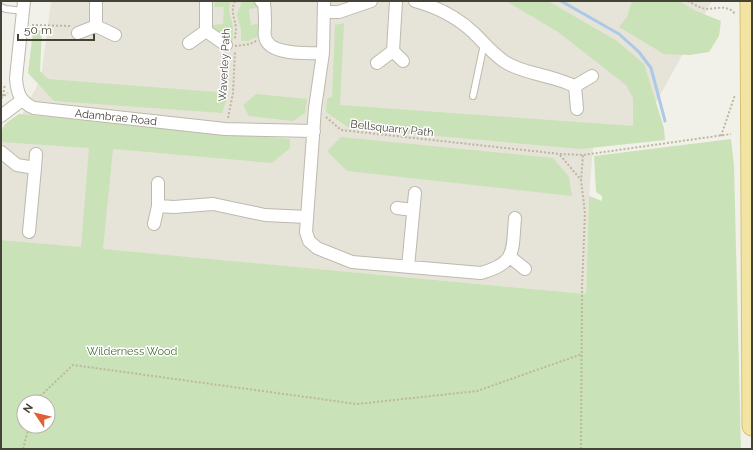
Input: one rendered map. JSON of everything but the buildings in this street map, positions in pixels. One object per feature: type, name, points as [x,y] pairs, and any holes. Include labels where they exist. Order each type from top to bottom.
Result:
[{"type":"main road","points":[[750,1],[752,426]]},
{"type":"street","points":[[96,1],[96,26]]},
{"type":"street","points":[[206,1],[206,31]]},
{"type":"street","points":[[371,1],[339,12],[324,7],[324,53],[315,108],[306,232],[309,241],[317,248],[352,262],[481,273],[495,269],[510,257],[515,218]]},
{"type":"street","points":[[396,1],[393,51],[403,61]]},
{"type":"street","points":[[415,1],[435,6],[453,17],[474,32],[484,44],[506,63],[530,73],[552,78],[575,86],[592,76]]},
{"type":"street","points":[[264,2],[265,38],[269,45],[275,49],[285,51],[324,53]]},
{"type":"street","points":[[1,116],[22,100],[16,89],[16,78],[23,6]]},
{"type":"street","points":[[78,33],[96,26],[115,35]]},
{"type":"street","points":[[189,43],[206,31]]},
{"type":"street","points":[[206,31],[230,46]]},
{"type":"street","points":[[377,63],[393,51]]},
{"type":"street","points":[[575,86],[577,109]]},
{"type":"street","name":"Adambrae Road","points":[[22,100],[27,105],[34,108],[225,129],[314,131]]},
{"type":"street","points":[[1,152],[17,165],[34,168]]},
{"type":"street","points":[[30,232],[36,154]]},
{"type":"street","points":[[154,224],[158,206],[158,183]]},
{"type":"street","points":[[408,267],[415,193]]},
{"type":"street","points":[[158,206],[174,207],[213,204],[265,215],[307,217]]},
{"type":"street","points":[[397,208],[413,210]]},
{"type":"street","points":[[510,257],[525,269]]},
{"type":"lane","points":[[1,7],[6,9],[23,6]]},
{"type":"lane","points":[[473,96],[484,44]]},
{"type":"path","name":"Waverley Path","points":[[225,129],[233,93],[230,46],[236,27],[232,15],[235,1]]},
{"type":"path","points":[[688,1],[704,9],[716,7],[726,8],[733,11],[736,16]]},
{"type":"path","points":[[21,25],[71,26],[78,33]]},
{"type":"path","points":[[230,46],[250,44],[265,38]]},
{"type":"path","points":[[1,98],[16,89]]},
{"type":"path","points":[[721,136],[737,91]]},
{"type":"path","name":"Bellsquarry Path","points":[[315,108],[341,130],[560,154],[583,155],[731,134]]},
{"type":"path","points":[[560,154],[581,180]]},
{"type":"path","points":[[581,449],[582,288],[585,213],[581,180],[583,155]]},
{"type":"path","points":[[42,394],[73,365],[357,404],[477,391],[582,354]]},
{"type":"path","points":[[23,449],[27,434]]},
{"type":"shaded area","points":[[51,1],[712,1],[643,126],[594,136],[589,196],[586,294],[1,240],[1,129],[15,128],[41,78]]},
{"type":"green space","points":[[231,1],[229,11],[233,26],[232,42],[220,36],[212,25],[223,24],[224,7],[214,7],[215,2]]},
{"type":"green space","points":[[242,1],[254,1],[260,7],[249,9],[251,25],[263,23],[259,36],[248,41],[241,41],[241,29],[237,15]]},
{"type":"green space","points":[[506,1],[548,1],[617,41],[644,64],[664,128],[665,140],[581,149],[349,128],[326,112],[327,99],[332,97],[335,25],[344,23],[340,105],[633,126],[633,98],[626,85],[558,32]]},
{"type":"green space","points":[[632,1],[679,1],[696,11],[721,21],[719,36],[709,52],[690,55],[664,54],[619,27],[627,17]]},
{"type":"green space","points":[[42,30],[40,71],[48,79],[229,93],[222,113],[54,101],[28,73],[33,31]]},
{"type":"green space","points":[[256,94],[307,99],[305,113],[293,121],[249,116],[243,105]]},
{"type":"green space","name":"Wilderness Wood","points":[[19,114],[290,139],[290,148],[272,163],[113,149],[103,249],[586,294],[589,196],[602,201],[602,196],[596,192],[594,156],[731,139],[734,166],[741,449],[1,449],[1,240],[81,247],[89,148],[1,142],[2,131],[7,123]]},
{"type":"green space","points":[[341,137],[553,158],[569,177],[572,196],[347,171],[327,151]]},
{"type":"waterway","points":[[561,1],[619,34],[639,52],[651,68],[665,121]]}]
